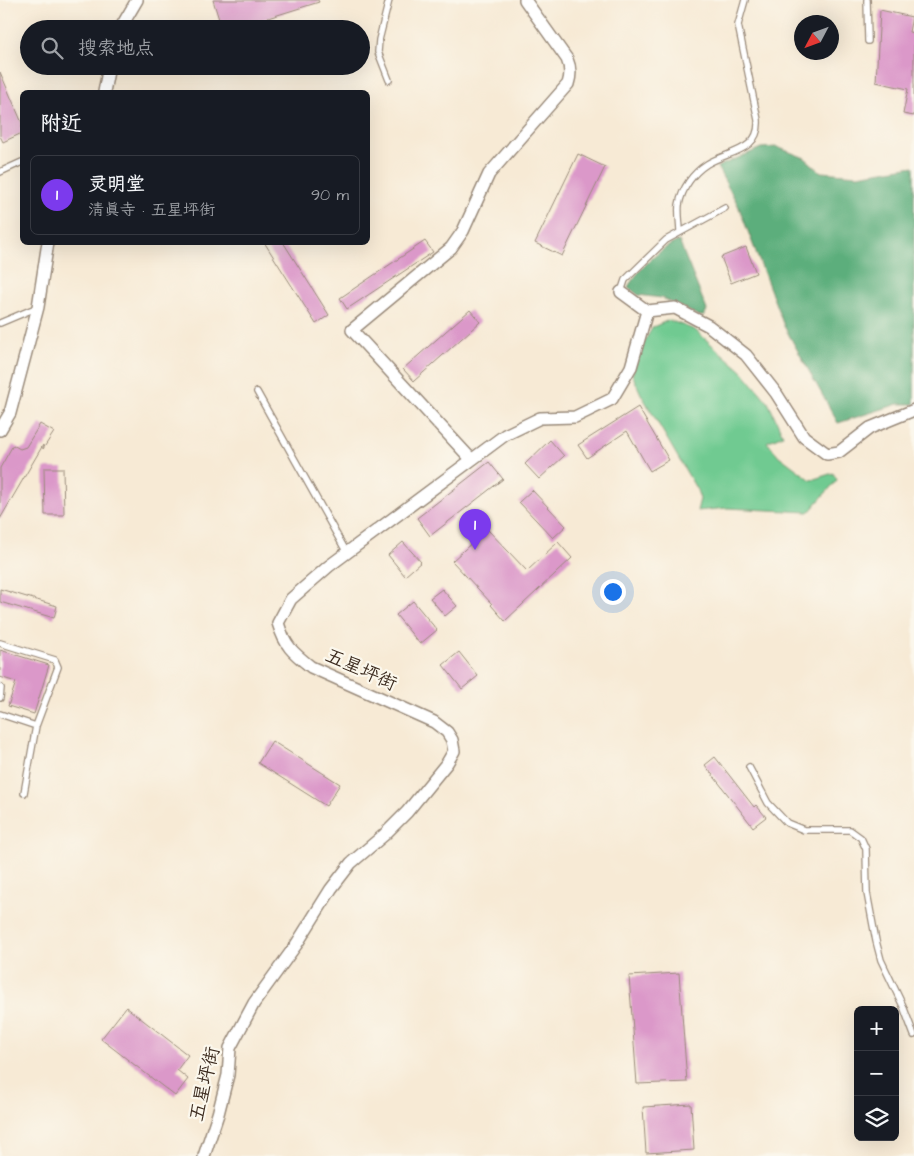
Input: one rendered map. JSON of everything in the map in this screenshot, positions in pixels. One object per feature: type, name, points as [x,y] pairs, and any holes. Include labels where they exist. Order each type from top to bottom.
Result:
[{"type":"street","points":[[125,20],[137,0]]},
{"type":"street","points":[[471,459],[352,330],[451,248],[463,231],[489,174],[568,84],[571,76],[567,59],[525,0]]},
{"type":"street","points":[[104,90],[107,75]]},
{"type":"street","points":[[0,430],[10,413],[38,307],[48,245]]},
{"type":"street","points":[[621,292],[647,312],[675,308],[709,326],[746,355],[776,393],[804,437],[827,454],[839,452],[870,428],[914,410]]},
{"type":"street","name":"五星坪街","points":[[204,1156],[228,1076],[230,1048],[254,1003],[296,945],[331,889],[351,863],[384,835],[407,812],[447,763],[454,751],[452,740],[447,732],[434,722],[311,667],[295,654],[284,640],[278,623],[291,599],[329,566],[505,435],[540,418],[575,417],[612,399],[632,367],[647,312]]},
{"type":"lane","points":[[389,0],[379,40],[378,52],[389,80]]},
{"type":"lane","points":[[680,232],[678,208],[683,192],[692,178],[709,163],[749,145],[758,131],[758,120],[738,25],[746,0]]},
{"type":"lane","points":[[867,0],[868,41]]},
{"type":"lane","points":[[0,172],[20,163]]},
{"type":"lane","points":[[621,292],[625,280],[666,240],[725,208]]},
{"type":"lane","points":[[0,323],[38,307]]},
{"type":"lane","points":[[258,392],[347,553]]},
{"type":"lane","points":[[0,643],[55,660],[58,667],[36,726],[24,793]]},
{"type":"lane","points":[[0,687],[2,688],[0,698]]},
{"type":"lane","points":[[0,714],[36,726]]},
{"type":"lane","points":[[749,767],[768,804],[786,823],[804,830],[850,830],[861,838],[866,849],[868,893],[881,960],[903,1006],[914,1035]]},
{"type":"green space","points":[[777,147],[805,158],[821,172],[858,175],[914,166],[914,404],[898,404],[838,423],[784,326],[738,205],[717,167],[761,148]]},
{"type":"green space","points":[[679,241],[707,310],[704,316],[699,316],[662,298],[638,295],[628,287],[650,260],[665,248]]},
{"type":"green space","points":[[669,320],[695,330],[742,371],[768,402],[783,435],[767,442],[779,456],[811,480],[833,473],[837,480],[809,512],[727,508],[697,511],[700,499],[697,490],[641,394],[632,374],[645,340],[653,327]]},
{"type":"building","points":[[213,0],[318,0],[319,2],[262,20],[219,20]]},
{"type":"building","points":[[880,10],[912,17],[909,32],[914,33],[914,116],[903,114],[908,89],[876,82]]},
{"type":"building","points":[[0,72],[20,118],[20,134],[3,142],[0,136]]},
{"type":"building","points":[[578,154],[605,167],[562,256],[535,243]]},
{"type":"building","points":[[425,241],[433,252],[347,309],[340,298]]},
{"type":"building","points":[[266,245],[285,245],[329,315],[316,324]]},
{"type":"building","points":[[746,247],[756,273],[731,283],[721,257]]},
{"type":"building","points":[[470,310],[480,322],[414,381],[403,369]]},
{"type":"building","points":[[638,407],[669,460],[650,471],[627,431],[587,458],[578,445]]},
{"type":"building","points":[[40,424],[54,432],[43,449],[43,445],[0,519],[0,468],[13,445],[20,449],[26,447]]},
{"type":"building","points":[[550,440],[564,456],[539,479],[525,464]]},
{"type":"building","points":[[489,462],[503,479],[430,536],[417,518]]},
{"type":"building","points":[[44,468],[63,468],[64,515],[45,515]]},
{"type":"building","points":[[532,490],[566,526],[553,538],[519,502]]},
{"type":"building","points":[[487,529],[527,571],[558,542],[572,558],[505,621],[492,604],[452,561]]},
{"type":"building","points":[[403,542],[421,562],[405,576],[388,555]]},
{"type":"building","points":[[0,589],[57,606],[54,618],[0,602]]},
{"type":"building","points":[[442,589],[457,606],[445,616],[430,598]]},
{"type":"building","points":[[413,601],[437,630],[420,644],[396,615]]},
{"type":"building","points":[[0,650],[49,665],[34,714],[8,706],[16,682],[0,677]]},
{"type":"building","points":[[459,652],[478,676],[462,689],[443,665]]},
{"type":"building","points":[[272,741],[340,784],[326,806],[258,763]]},
{"type":"building","points":[[715,757],[754,807],[756,805],[766,817],[753,827],[705,765]]},
{"type":"building","points":[[679,973],[687,1082],[637,1084],[629,976]]},
{"type":"building","points":[[126,1007],[188,1055],[177,1070],[188,1079],[175,1096],[101,1039]]},
{"type":"building","points":[[691,1104],[694,1150],[646,1153],[643,1107]]},
{"type":"place","name":"灵明堂","points":[[475,550]]}]
